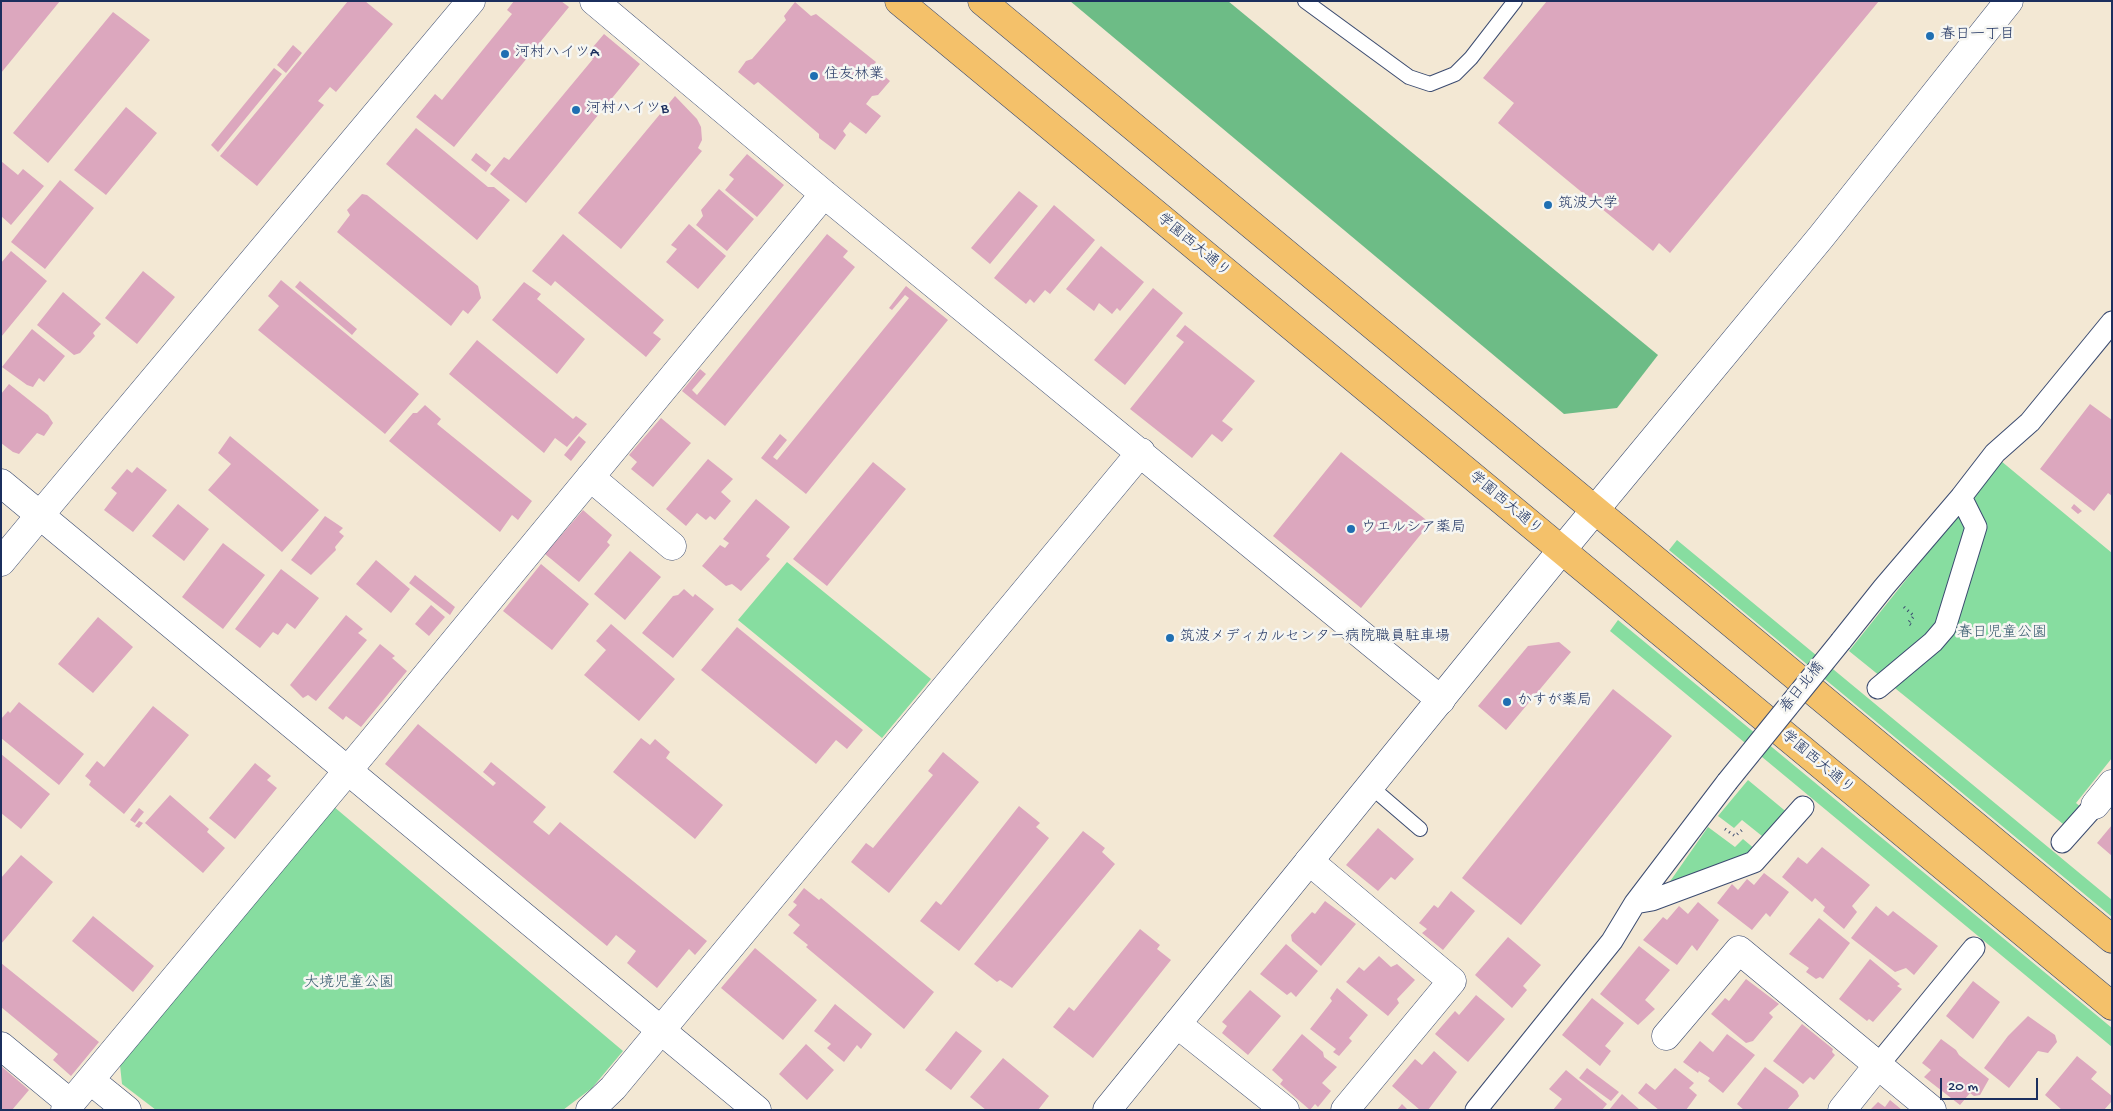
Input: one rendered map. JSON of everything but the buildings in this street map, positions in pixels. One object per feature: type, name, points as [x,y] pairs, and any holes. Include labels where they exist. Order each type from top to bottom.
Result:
[{"type":"highway","name":"学園西大通り","points":[[899,1],[2112,1006]]},
{"type":"highway","points":[[982,1],[1595,510],[1653,556],[2112,939]]},
{"type":"street","points":[[1,562],[471,1]]},
{"type":"street","points":[[594,1],[824,194],[1141,452],[1441,700]]},
{"type":"street","points":[[1107,1110],[1561,551],[1827,229],[2009,1]]},
{"type":"street","points":[[1,1046],[67,1106],[824,194]]},
{"type":"street","name":"春日北橋","points":[[1476,1110],[1612,941],[1635,902],[1727,782],[1884,587],[1961,497],[1994,453],[2030,422],[2112,322]]},
{"type":"street","points":[[590,1110],[613,1088],[1141,452]]},
{"type":"street","points":[[590,477],[672,546]]},
{"type":"street","points":[[1,484],[661,1029],[756,1110]]},
{"type":"street","points":[[1878,688],[1934,642],[1945,628],[1976,527],[1961,497]]},
{"type":"street","points":[[2062,842],[2112,784]]},
{"type":"street","points":[[1635,902],[1652,900],[1754,862],[1803,807]]},
{"type":"street","points":[[1310,861],[1452,981],[1345,1110]]},
{"type":"street","points":[[1842,1110],[1974,948]]},
{"type":"street","points":[[1666,1036],[1739,950],[1932,1110]]},
{"type":"street","points":[[1177,1024],[1285,1110]]},
{"type":"street","points":[[90,1080],[127,1110]]},
{"type":"lane","points":[[1305,1],[1409,77],[1430,84],[1454,74],[1471,58],[1515,1]]},
{"type":"lane","points":[[1370,786],[1420,829]]},
{"type":"path","points":[[1884,587],[1914,616],[1908,623],[1934,642]]},
{"type":"path","points":[[1704,812],[1735,836],[1742,830],[1766,848]]},
{"type":"green space","points":[[1070,1],[1228,1],[1658,355],[1617,408],[1564,414]]},
{"type":"green space","name":"春日児童公園","points":[[2001,461],[2112,553],[2112,758],[2076,803],[2083,809],[2068,828],[1849,651]]},
{"type":"green space","points":[[1677,540],[2112,900],[2112,917],[1669,550]]},
{"type":"green space","points":[[787,562],[931,679],[882,738],[738,620]]},
{"type":"green space","points":[[1618,620],[2112,1028],[2112,1047],[1610,631]]},
{"type":"green space","points":[[1748,780],[1789,814],[1767,840],[1742,820],[1734,828],[1718,816]]},
{"type":"green space","name":"大境児童公園","points":[[333,806],[623,1051],[592,1088],[563,1110],[156,1110],[122,1084],[120,1065]]},
{"type":"green space","points":[[1708,827],[1735,847],[1743,839],[1756,850],[1664,890]]},
{"type":"place","name":"春日一丁目","points":[[1930,36]]},
{"type":"place","name":"河村ハイツA","points":[[505,54]]},
{"type":"place","name":"住友林業","points":[[814,76]]},
{"type":"place","name":"河村ハイツB","points":[[576,110]]},
{"type":"place","name":"筑波大学","points":[[1548,205]]},
{"type":"place","name":"ウエルシア薬局","points":[[1351,529]]},
{"type":"place","name":"筑波メディカルセンター病院職員駐車場","points":[[1170,638]]},
{"type":"place","name":"かすが薬局","points":[[1507,702]]}]
